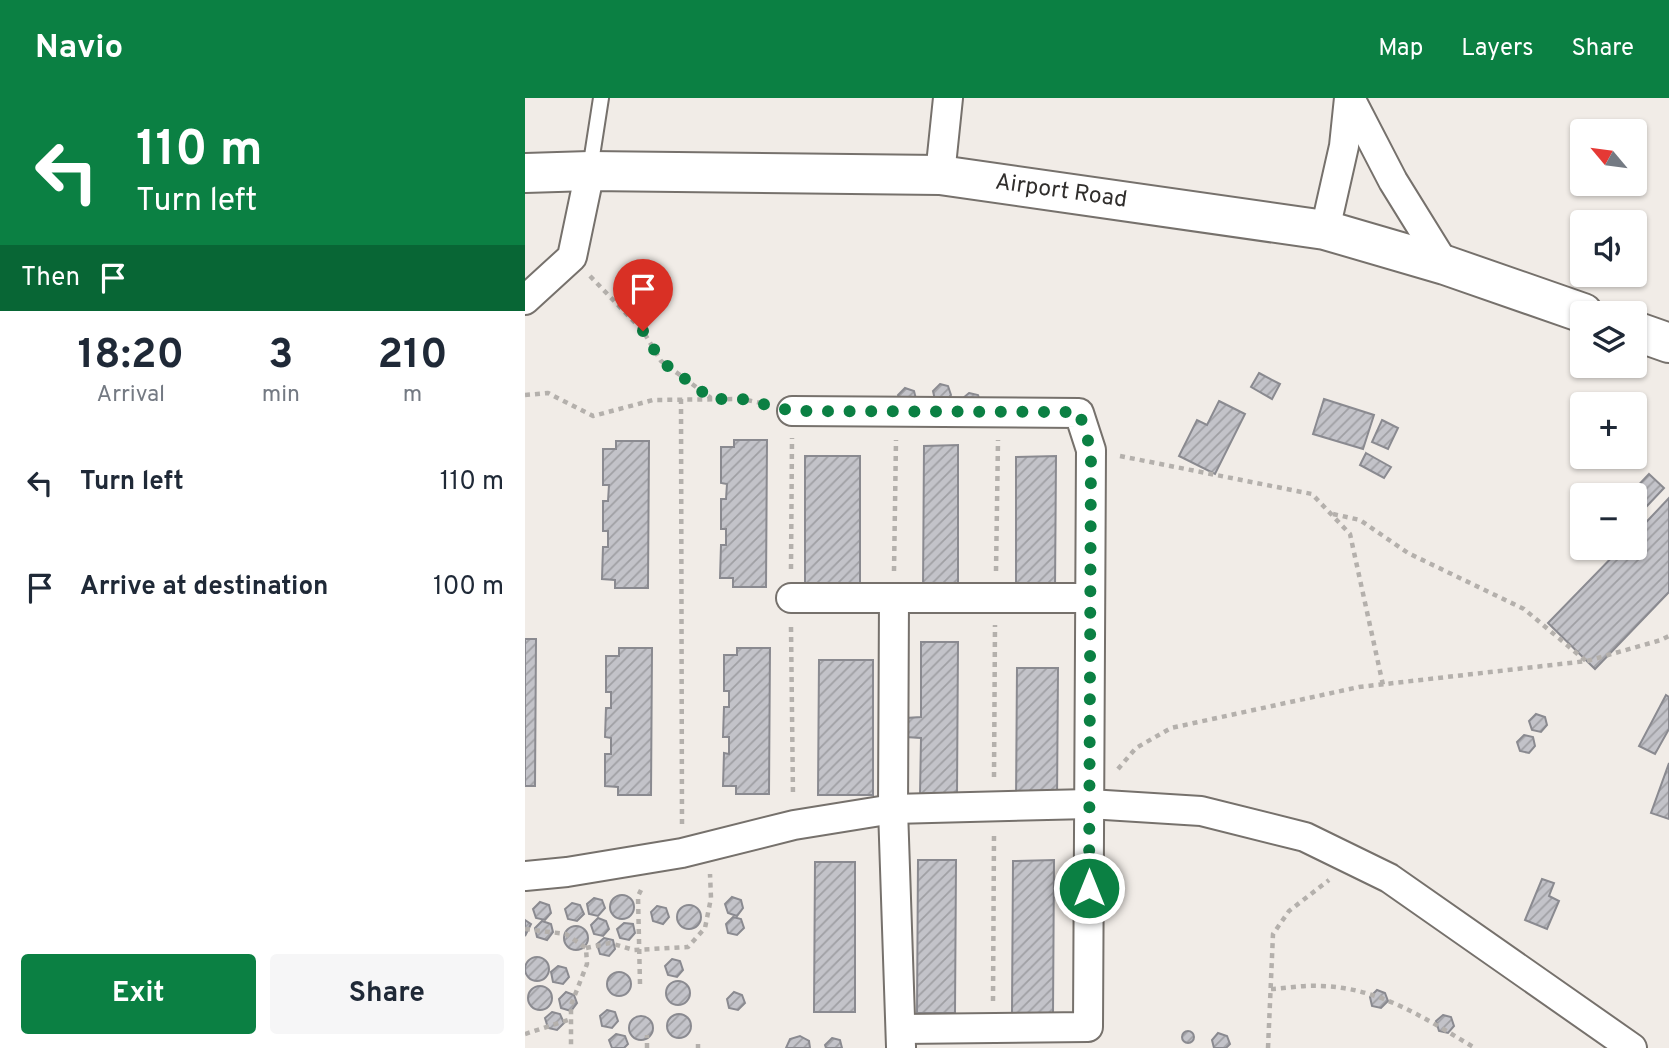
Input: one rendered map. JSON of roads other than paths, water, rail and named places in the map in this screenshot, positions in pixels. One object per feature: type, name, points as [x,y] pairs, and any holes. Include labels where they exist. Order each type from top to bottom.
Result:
[{"type":"street","points":[[940,175],[948,98]]},
{"type":"street","points":[[1325,230],[1344,146],[1350,98]]},
{"type":"street","points":[[1350,98],[1393,181],[1445,265]]},
{"type":"street","name":"Airport Road","points":[[525,173],[590,171],[940,175],[1325,230],[1445,265],[1570,308]]},
{"type":"street","points":[[525,300],[572,257],[590,171]]},
{"type":"street","points":[[1647,335],[1669,343]]},
{"type":"street","points":[[792,411],[1079,412],[1091,450],[1088,1027],[993,1027],[901,1039],[893,809],[894,598]]},
{"type":"street","points":[[791,598],[1090,598]]},
{"type":"street","points":[[525,876],[567,872],[682,853],[794,825],[893,809],[1089,804],[1201,811],[1305,837],[1389,878],[1633,1048]]},
{"type":"lane","points":[[590,171],[601,98]]}]
